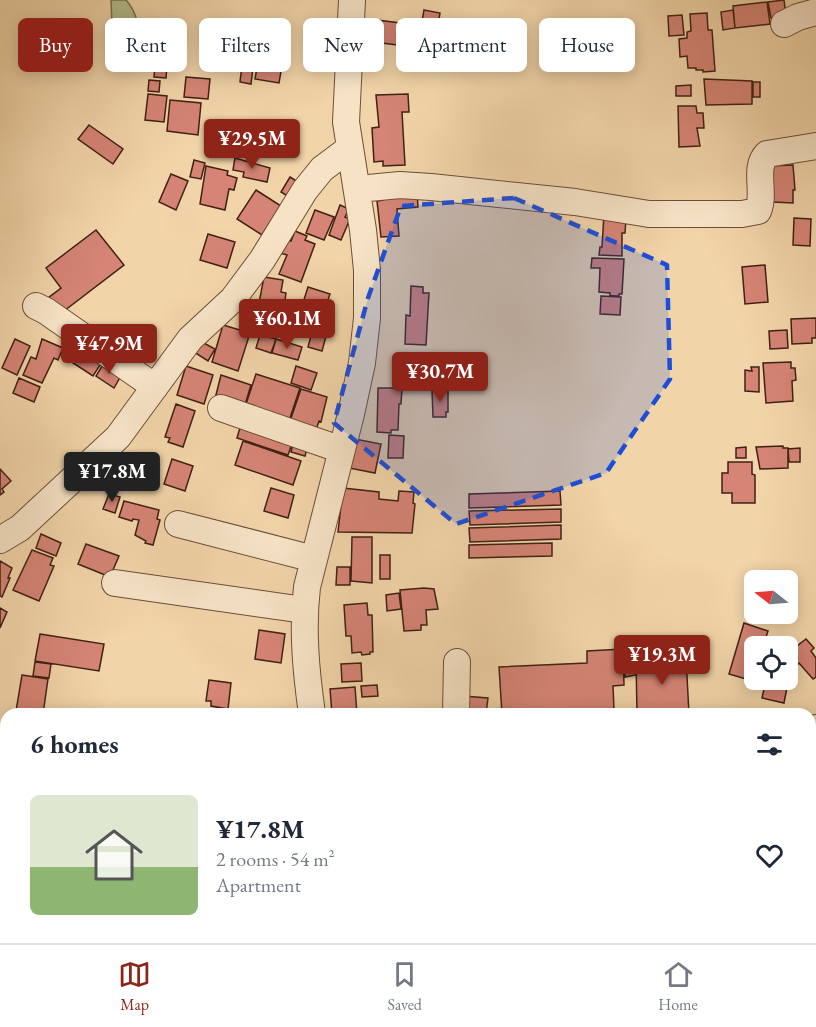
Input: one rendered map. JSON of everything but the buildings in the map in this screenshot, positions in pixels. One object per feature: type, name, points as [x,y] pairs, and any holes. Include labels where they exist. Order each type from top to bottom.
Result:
[{"type":"street","points":[[311,708],[306,666],[304,610],[362,363],[367,318],[367,270],[358,189],[346,122],[352,0]]},
{"type":"street","points":[[784,24],[816,12]]},
{"type":"street","points":[[358,189],[400,185],[432,187],[574,202],[649,214],[742,214],[759,211],[762,204],[760,167],[762,159],[767,154],[816,146]]},
{"type":"street","points":[[0,540],[20,528],[118,437],[190,339],[233,299],[262,260],[305,190],[322,169],[350,148]]},
{"type":"street","points":[[36,306],[155,387]]},
{"type":"street","points":[[220,408],[342,450]]},
{"type":"street","points":[[178,524],[315,559]]},
{"type":"street","points":[[115,583],[304,610]]},
{"type":"street","points":[[456,708],[457,662]]},
{"type":"highlighted area","points":[[514,198],[667,265],[670,379],[606,473],[456,524],[334,423],[368,298],[401,206]]},
{"type":"green space","points":[[111,0],[126,0],[136,18],[112,18]]}]
